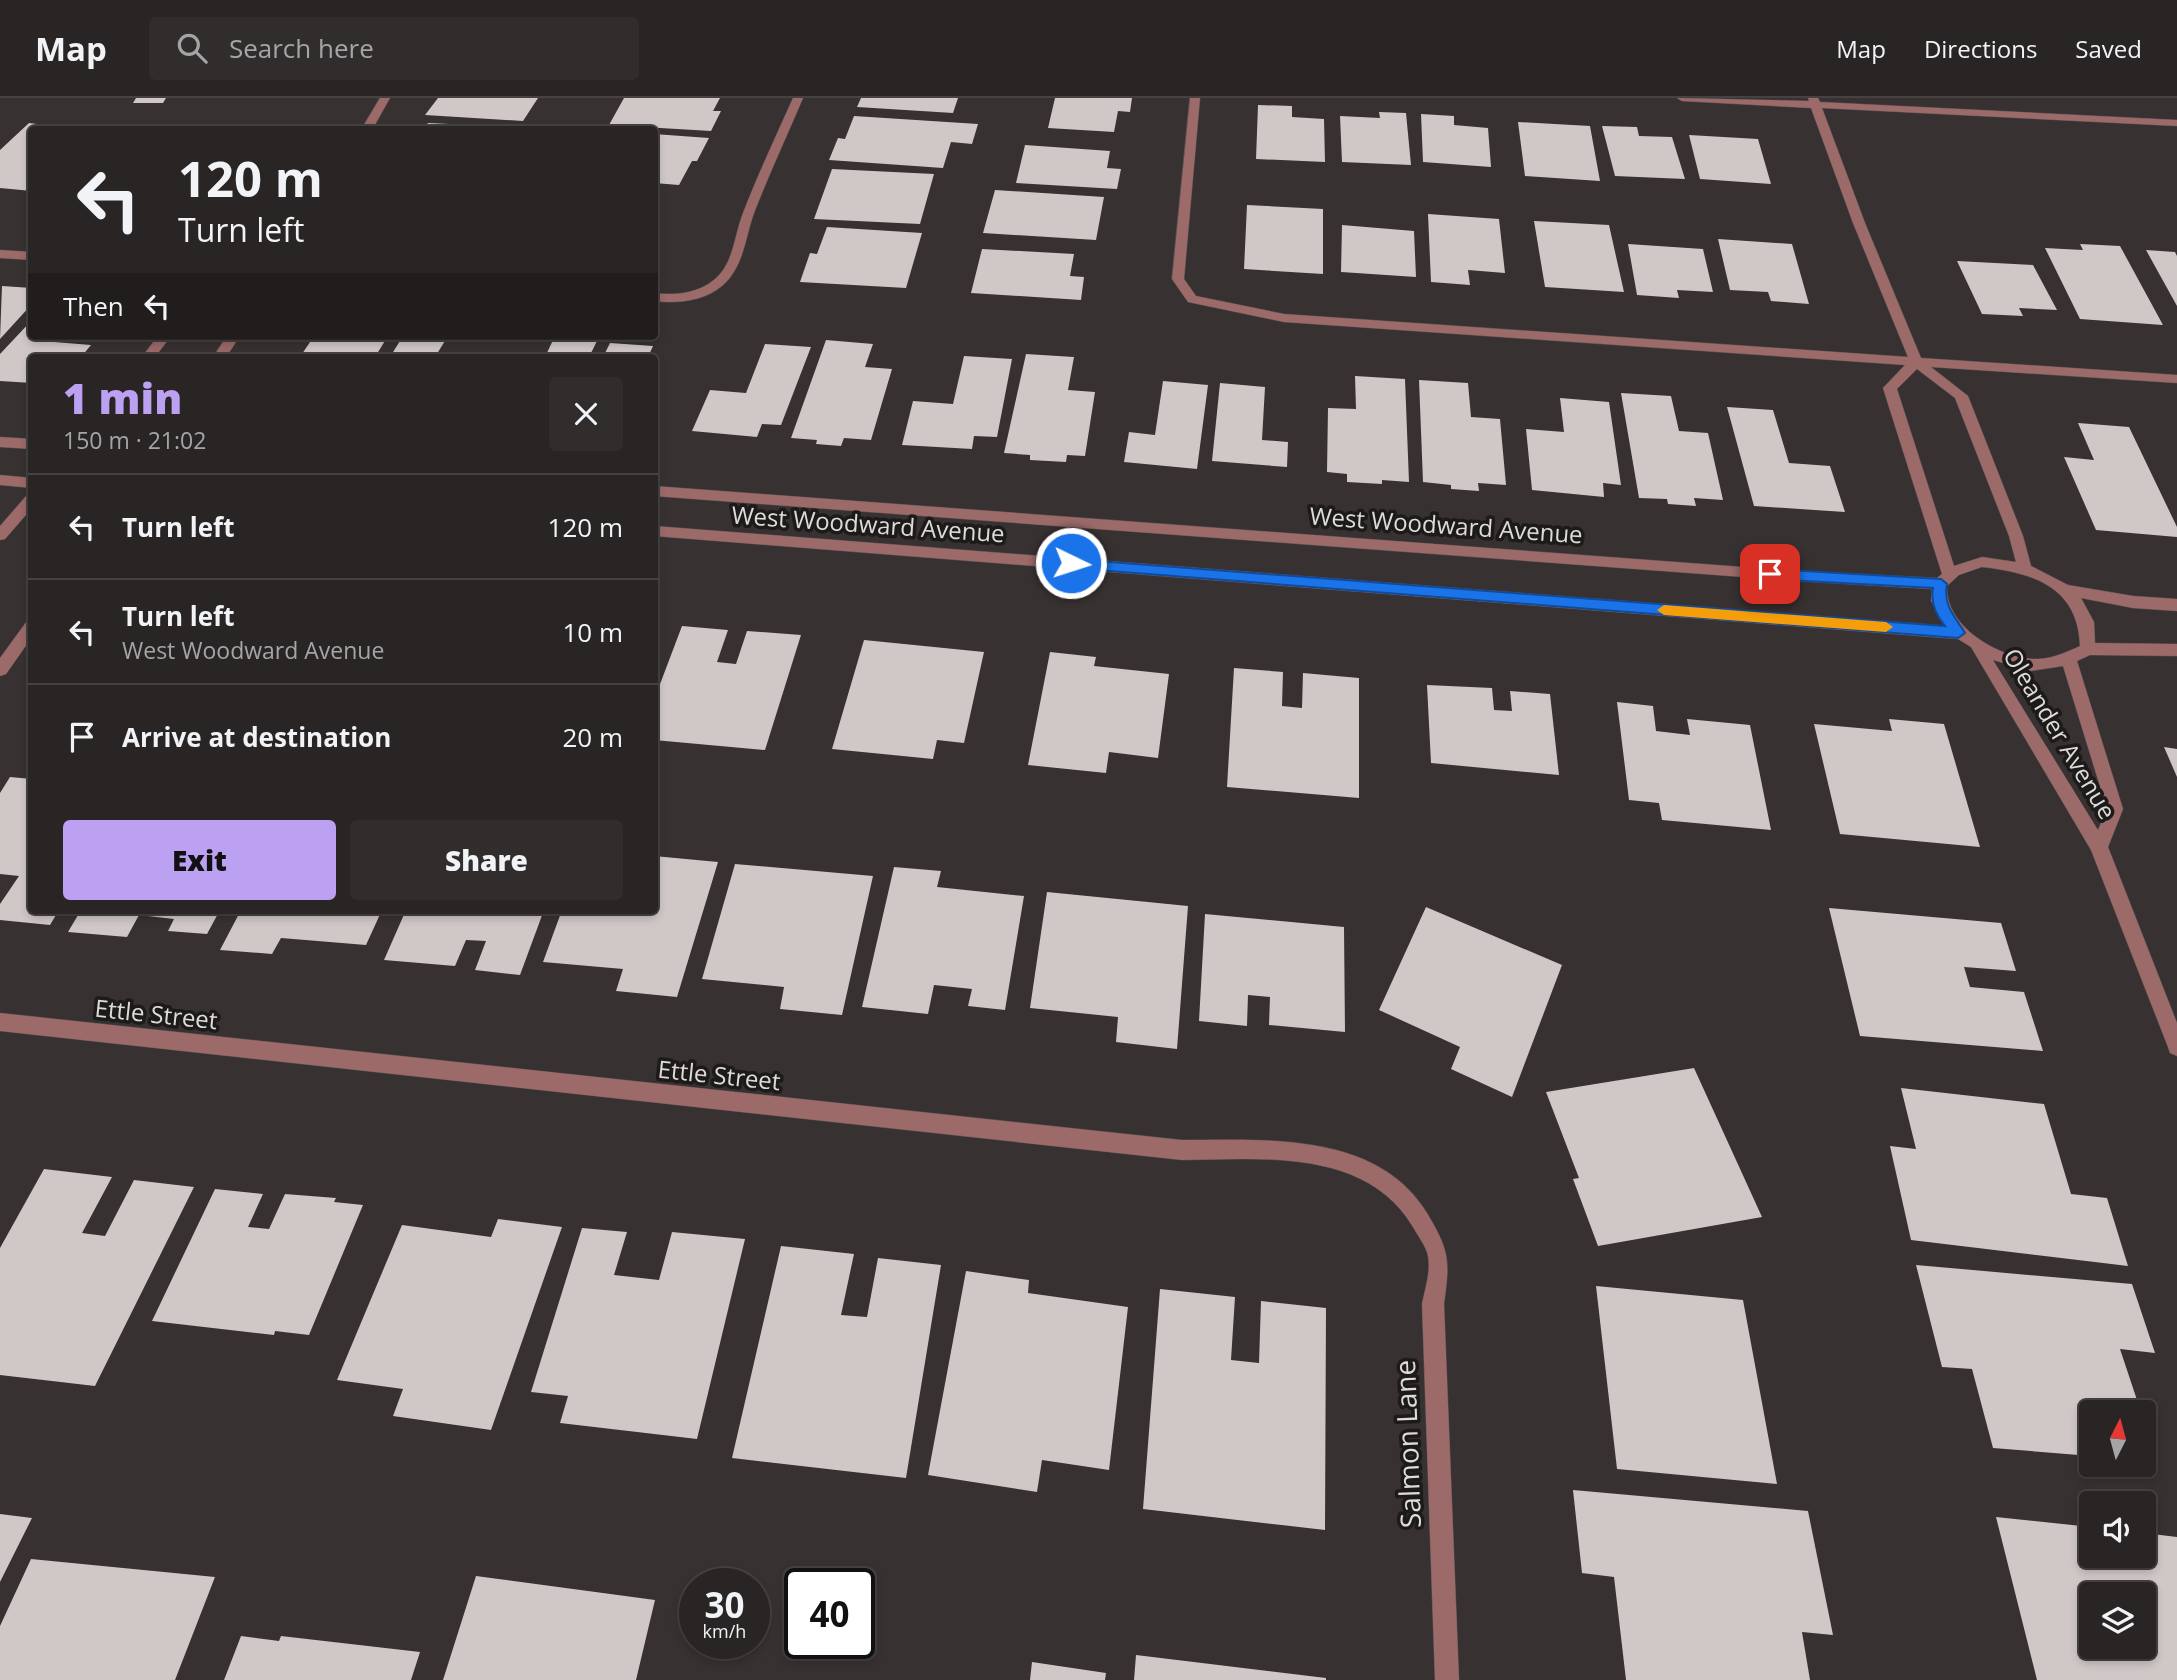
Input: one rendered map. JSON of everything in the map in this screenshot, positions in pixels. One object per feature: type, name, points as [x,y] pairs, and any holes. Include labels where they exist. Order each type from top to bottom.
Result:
[{"type":"street","points":[[368,126],[385,98]]},
{"type":"street","points":[[658,298],[671,300],[702,292],[723,279],[741,247],[748,216],[798,98]]},
{"type":"street","points":[[1195,98],[1178,279],[1192,299],[1284,318],[1401,325],[1578,341],[2177,379]]},
{"type":"street","points":[[1682,98],[1814,102],[2177,123]]},
{"type":"street","points":[[1814,102],[1859,223],[1916,362],[1961,396],[2016,536],[2025,570]]},
{"type":"street","points":[[0,254],[28,256]]},
{"type":"street","points":[[150,354],[162,340]]},
{"type":"street","points":[[1916,362],[1891,388],[1945,578],[1938,598],[1944,615],[1958,633],[1978,648],[2003,659],[2030,665],[2051,664],[2069,659],[2088,649],[2177,650]]},
{"type":"street","points":[[0,442],[28,444]]},
{"type":"street","points":[[0,480],[28,483]]},
{"type":"street","name":"West Woodward Avenue","points":[[658,491],[1797,576],[1945,578]]},
{"type":"street","points":[[0,534],[28,502]]},
{"type":"street","name":"West Woodward Avenue","points":[[658,531],[1958,633]]},
{"type":"street","points":[[1945,578],[1963,566],[1982,562],[2025,570],[2066,590],[2133,602],[2177,605]]},
{"type":"street","points":[[2066,590],[2086,622],[2088,649]]},
{"type":"street","points":[[0,670],[28,631]]},
{"type":"street","name":"Oleander Avenue","points":[[1978,648],[2099,847],[2177,1047]]},
{"type":"street","name":"Oleander Avenue","points":[[2069,659],[2115,809],[2099,847]]},
{"type":"street","name":"Ettle Street","points":[[0,1023],[1182,1150],[1289,1152],[1343,1159],[1382,1178],[1418,1210]]},
{"type":"street","name":"Salmon Lane","points":[[1418,1210],[1438,1256],[1433,1304],[1447,1680]]},
{"type":"building","points":[[136,98],[166,98],[163,103],[133,103]]},
{"type":"building","points":[[438,98],[538,98],[523,121],[425,115]]},
{"type":"building","points":[[624,98],[720,98],[713,111],[721,111],[711,131],[609,125]]},
{"type":"building","points":[[861,98],[958,98],[953,113],[857,107]]},
{"type":"building","points":[[1055,98],[1132,98],[1130,112],[1118,111],[1114,132],[1048,128]]},
{"type":"building","points":[[1258,105],[1292,106],[1292,117],[1324,119],[1325,162],[1256,159]]},
{"type":"building","points":[[1379,112],[1406,113],[1411,165],[1342,162],[1340,116],[1380,118]]},
{"type":"building","points":[[1421,114],[1454,116],[1454,125],[1488,128],[1491,167],[1423,162]]},
{"type":"building","points":[[854,116],[978,124],[972,144],[951,142],[943,168],[829,160],[838,138],[845,139]]},
{"type":"building","points":[[1518,122],[1590,126],[1600,181],[1525,176]]},
{"type":"building","points":[[29,123],[53,126],[28,126],[28,191],[0,188],[0,150]]},
{"type":"building","points":[[428,123],[492,126],[426,126]]},
{"type":"building","points":[[1602,126],[1637,127],[1639,136],[1672,137],[1685,179],[1615,176]]},
{"type":"building","points":[[658,134],[709,138],[697,161],[692,161],[679,185],[658,183]]},
{"type":"building","points":[[1689,135],[1758,139],[1771,184],[1700,179]]},
{"type":"building","points":[[1025,145],[1110,151],[1107,168],[1121,169],[1117,189],[1016,183]]},
{"type":"building","points":[[832,169],[934,174],[920,224],[814,219]]},
{"type":"building","points":[[995,190],[1104,197],[1096,240],[983,233]]},
{"type":"building","points":[[1247,205],[1323,209],[1323,274],[1244,269]]},
{"type":"building","points":[[1428,214],[1499,219],[1505,273],[1468,270],[1470,285],[1431,282]]},
{"type":"building","points":[[1534,221],[1609,225],[1624,292],[1545,287]]},
{"type":"building","points":[[1342,225],[1414,231],[1416,277],[1341,272]]},
{"type":"building","points":[[827,227],[922,233],[906,288],[800,282],[810,253],[817,254]]},
{"type":"building","points":[[1718,239],[1792,244],[1809,304],[1771,301],[1768,292],[1730,290]]},
{"type":"building","points":[[1628,244],[1703,249],[1713,292],[1677,290],[1679,298],[1637,295]]},
{"type":"building","points":[[2080,244],[2120,246],[2163,325],[2080,319],[2045,248],[2083,250]]},
{"type":"building","points":[[982,249],[1074,254],[1070,276],[1084,277],[1081,300],[971,293]]},
{"type":"building","points":[[2146,250],[2175,252],[2177,306]]},
{"type":"building","points":[[1957,261],[2033,265],[2057,310],[2019,308],[2023,316],[1982,314]]},
{"type":"building","points":[[2,286],[28,288],[28,308],[0,339]]},
{"type":"building","points":[[28,324],[28,340],[56,340],[54,342],[91,345],[84,354],[28,354],[28,383],[0,381],[0,354]]},
{"type":"building","points":[[311,340],[386,340],[377,354],[302,354]]},
{"type":"building","points":[[401,340],[446,340],[437,354],[392,354]]},
{"type":"building","points":[[553,340],[597,341],[590,354],[546,354]]},
{"type":"building","points":[[826,340],[873,344],[865,367],[892,369],[871,440],[844,438],[841,446],[816,444],[817,440],[791,438]]},
{"type":"building","points":[[610,343],[653,346],[649,354],[604,354]]},
{"type":"building","points":[[765,344],[811,347],[781,425],[762,424],[757,437],[692,431],[710,390],[746,393]]},
{"type":"building","points":[[1026,354],[1074,357],[1068,390],[1095,392],[1085,456],[1067,455],[1066,462],[1030,460],[1030,455],[1004,453]]},
{"type":"building","points":[[964,356],[1012,359],[997,437],[974,436],[972,449],[902,445],[913,401],[953,404]]},
{"type":"building","points":[[1355,376],[1405,379],[1409,482],[1347,482],[1347,474],[1327,472],[1328,408],[1356,409]]},
{"type":"building","points":[[1419,380],[1468,383],[1471,417],[1500,419],[1506,485],[1478,483],[1479,491],[1451,489],[1451,485],[1423,482]]},
{"type":"building","points":[[1163,381],[1208,385],[1197,469],[1124,462],[1129,432],[1155,435]]},
{"type":"building","points":[[1220,383],[1265,387],[1262,440],[1288,442],[1287,467],[1212,461]]},
{"type":"building","points":[[1621,393],[1671,396],[1679,431],[1708,433],[1723,500],[1694,498],[1696,506],[1668,504],[1667,499],[1639,498]]},
{"type":"building","points":[[1560,398],[1609,402],[1621,485],[1603,483],[1604,497],[1532,490],[1526,429],[1564,432]]},
{"type":"building","points":[[1727,407],[1773,410],[1789,463],[1830,466],[1845,512],[1754,506]]},
{"type":"building","points":[[2078,423],[2129,427],[2177,527],[2177,537],[2096,530],[2064,457],[2094,460]]},
{"type":"building","points":[[682,626],[728,630],[717,662],[736,664],[747,631],[801,635],[765,750],[658,740],[658,689]]},
{"type":"building","points":[[864,640],[984,652],[964,743],[937,740],[933,759],[832,749]]},
{"type":"building","points":[[1050,652],[1096,657],[1094,666],[1169,674],[1158,758],[1109,752],[1106,773],[1028,765]]},
{"type":"building","points":[[1234,668],[1283,672],[1282,706],[1302,708],[1303,673],[1359,678],[1359,798],[1227,787]]},
{"type":"building","points":[[1427,685],[1492,688],[1494,710],[1512,711],[1510,691],[1550,694],[1559,775],[1431,763]]},
{"type":"building","points":[[1617,702],[1653,706],[1656,731],[1690,735],[1687,719],[1750,725],[1771,830],[1662,820],[1659,803],[1629,800]]},
{"type":"building","points":[[1889,719],[1944,724],[1980,847],[1840,834],[1814,724],[1892,731]]},
{"type":"building","points":[[2164,747],[2177,749],[2177,777]]},
{"type":"building","points":[[10,777],[28,779],[28,914],[57,914],[50,925],[0,920],[0,904],[19,876],[0,874],[0,793]]},
{"type":"building","points":[[658,856],[718,862],[677,997],[616,991],[623,969],[543,962],[561,914],[658,914]]},
{"type":"building","points":[[735,864],[873,876],[842,1015],[780,1009],[784,987],[702,979]]},
{"type":"building","points":[[894,867],[941,871],[937,887],[1024,896],[1005,1010],[968,1006],[972,989],[934,985],[928,1014],[862,1007]]},
{"type":"building","points":[[1047,892],[1188,906],[1177,1049],[1116,1042],[1118,1017],[1030,1008]]},
{"type":"building","points":[[1426,907],[1562,965],[1512,1097],[1451,1069],[1460,1047],[1379,1010]]},
{"type":"building","points":[[1829,908],[2001,923],[2016,971],[1964,967],[1970,987],[2024,992],[2043,1051],[1860,1036]]},
{"type":"building","points":[[79,914],[218,914],[207,934],[168,931],[174,919],[139,915],[127,937],[68,932]]},
{"type":"building","points":[[239,914],[380,914],[366,945],[281,938],[272,954],[220,950]]},
{"type":"building","points":[[404,914],[543,914],[520,975],[475,970],[486,941],[466,940],[455,966],[384,960]]},
{"type":"building","points":[[1205,914],[1344,927],[1345,1032],[1269,1025],[1270,997],[1248,995],[1247,1026],[1199,1021]]},
{"type":"building","points":[[1694,1068],[1762,1217],[1598,1246],[1573,1179],[1579,1178],[1546,1092]]},
{"type":"building","points":[[1901,1088],[2044,1104],[2071,1194],[2107,1198],[2128,1266],[1911,1240],[1890,1146],[1916,1149]]},
{"type":"building","points":[[44,1169],[112,1177],[82,1233],[105,1236],[134,1180],[194,1187],[95,1386],[0,1375],[0,1248]]},
{"type":"building","points":[[215,1189],[263,1194],[248,1227],[269,1229],[285,1194],[336,1198],[334,1202],[363,1205],[309,1335],[275,1331],[274,1335],[152,1321]]},
{"type":"building","points":[[498,1219],[562,1227],[491,1430],[393,1416],[403,1389],[337,1380],[402,1225],[491,1237]]},
{"type":"building","points":[[582,1228],[627,1232],[614,1275],[659,1280],[672,1232],[745,1239],[697,1439],[560,1423],[568,1396],[531,1392]]},
{"type":"building","points":[[781,1246],[854,1254],[841,1315],[867,1317],[878,1258],[941,1265],[906,1478],[732,1458]]},
{"type":"building","points":[[1916,1265],[2132,1284],[2155,1353],[2120,1349],[2137,1400],[2079,1400],[2079,1455],[1993,1448],[1972,1369],[1942,1367]]},
{"type":"building","points":[[966,1271],[1029,1280],[1028,1293],[1128,1307],[1109,1470],[1042,1460],[1037,1492],[928,1475]]},
{"type":"building","points":[[1596,1286],[1743,1300],[1777,1484],[1617,1469]]},
{"type":"building","points":[[1160,1289],[1235,1297],[1231,1360],[1259,1363],[1261,1301],[1326,1308],[1325,1530],[1143,1509]]},
{"type":"building","points":[[1573,1490],[1808,1511],[1833,1635],[1802,1632],[1810,1680],[1626,1680],[1614,1577],[1582,1573]]},
{"type":"building","points":[[0,1514],[32,1518],[0,1582]]},
{"type":"building","points":[[1996,1517],[2079,1526],[2079,1568],[2156,1568],[2156,1534],[2177,1537],[2177,1680],[2037,1680]]},
{"type":"building","points":[[31,1559],[215,1577],[175,1680],[0,1680],[0,1626]]},
{"type":"building","points":[[476,1576],[655,1600],[636,1680],[443,1680]]},
{"type":"building","points":[[241,1636],[279,1641],[281,1636],[420,1652],[411,1680],[224,1680]]},
{"type":"building","points":[[1136,1655],[1326,1678],[1326,1680],[1134,1680]]},
{"type":"building","points":[[1032,1662],[1106,1673],[1105,1680],[1030,1680]]},
{"type":"slow traffic","points":[[1664,610],[1886,627]]},
{"type":"route","points":[[1071,563],[1958,633],[1944,615],[1938,598],[1941,584],[1770,574]]}]
